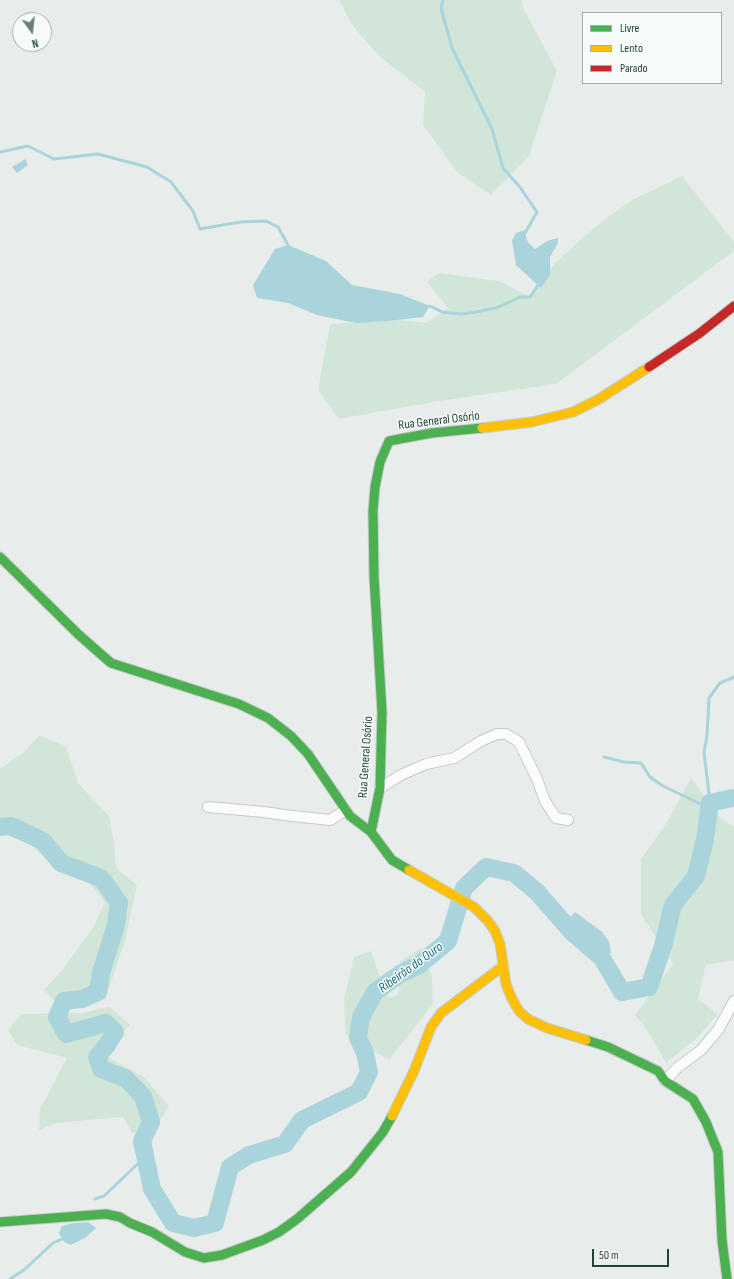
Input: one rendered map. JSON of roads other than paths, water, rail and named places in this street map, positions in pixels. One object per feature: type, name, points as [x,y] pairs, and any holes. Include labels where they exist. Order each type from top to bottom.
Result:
[{"type":"street","name":"Rua General Osório","points":[[371,832],[380,788],[382,712],[374,576],[373,510],[375,487],[380,462],[389,441],[432,433],[532,422],[573,412],[631,380],[700,333],[734,306]]},
{"type":"street","points":[[0,557],[79,635],[111,663],[238,704],[268,718],[291,736],[308,754],[350,816],[371,832],[392,860],[474,907],[496,931],[500,944],[506,984],[519,1011],[528,1020],[547,1028],[608,1047],[658,1071],[665,1081],[693,1099],[706,1122],[718,1152],[722,1240],[727,1279]]},
{"type":"street","points":[[380,788],[402,775],[426,764],[454,758],[481,741],[497,734],[506,734],[519,742],[537,779],[545,801],[556,818],[568,820]]},
{"type":"street","points":[[208,807],[330,820],[346,810]]},
{"type":"street","points":[[0,1222],[106,1214],[120,1217],[152,1232],[185,1252],[204,1258],[222,1255],[263,1240],[279,1232],[297,1219],[351,1172],[369,1151],[383,1132],[398,1105],[414,1071],[431,1027],[441,1013],[503,966]]},
{"type":"street","points":[[665,1081],[678,1067],[700,1051],[718,1030],[734,1001]]},
{"type":"water","points":[[25,159],[28,165],[17,173],[12,167]]},
{"type":"water","points":[[524,230],[528,242],[535,249],[547,241],[558,238],[558,243],[550,257],[550,275],[541,288],[516,265],[512,241],[516,233]]},
{"type":"water","points":[[288,245],[326,261],[352,285],[400,294],[430,306],[423,317],[356,323],[317,315],[288,303],[257,298],[253,285],[275,249]]},
{"type":"water","points":[[575,912],[601,931],[609,941],[611,952],[606,962],[593,961],[590,951],[566,936],[561,928]]},
{"type":"water","points":[[88,1222],[96,1228],[85,1238],[70,1245],[64,1242],[59,1233],[62,1226]]},
{"type":"waterway","points":[[443,0],[441,8],[452,48],[492,129],[503,168],[519,186],[537,212],[525,233]]},
{"type":"waterway","points":[[0,152],[28,146],[54,159],[98,154],[147,167],[171,182],[193,211],[200,229],[240,222],[266,221],[278,227],[288,245]]},
{"type":"waterway","points":[[430,306],[442,312],[461,314],[477,312],[499,307],[520,297],[530,297],[538,285]]},
{"type":"waterway","points":[[710,803],[704,752],[707,736],[709,698],[720,683],[734,677]]},
{"type":"waterway","points":[[604,757],[624,762],[641,763],[650,777],[663,786],[709,808]]},
{"type":"waterway","name":"Ribeirão do Ouro","points":[[0,827],[11,826],[43,841],[61,863],[101,878],[119,903],[116,925],[101,973],[98,992],[82,999],[64,1001],[57,1017],[66,1034],[106,1023],[115,1032],[97,1057],[101,1069],[125,1078],[143,1096],[151,1122],[142,1141],[152,1189],[173,1223],[194,1228],[215,1223],[230,1167],[249,1155],[285,1144],[302,1120],[359,1092],[369,1072],[365,1053],[358,1038],[361,1017],[375,992],[400,974],[419,965],[448,941],[464,888],[486,867],[514,873],[537,892],[573,933],[602,958],[622,992],[649,987],[663,946],[673,905],[696,876],[705,839],[710,803],[734,798]]},
{"type":"waterway","points":[[95,1199],[104,1196],[145,1157]]},
{"type":"waterway","points":[[10,1279],[24,1270],[53,1243],[62,1239]]}]
